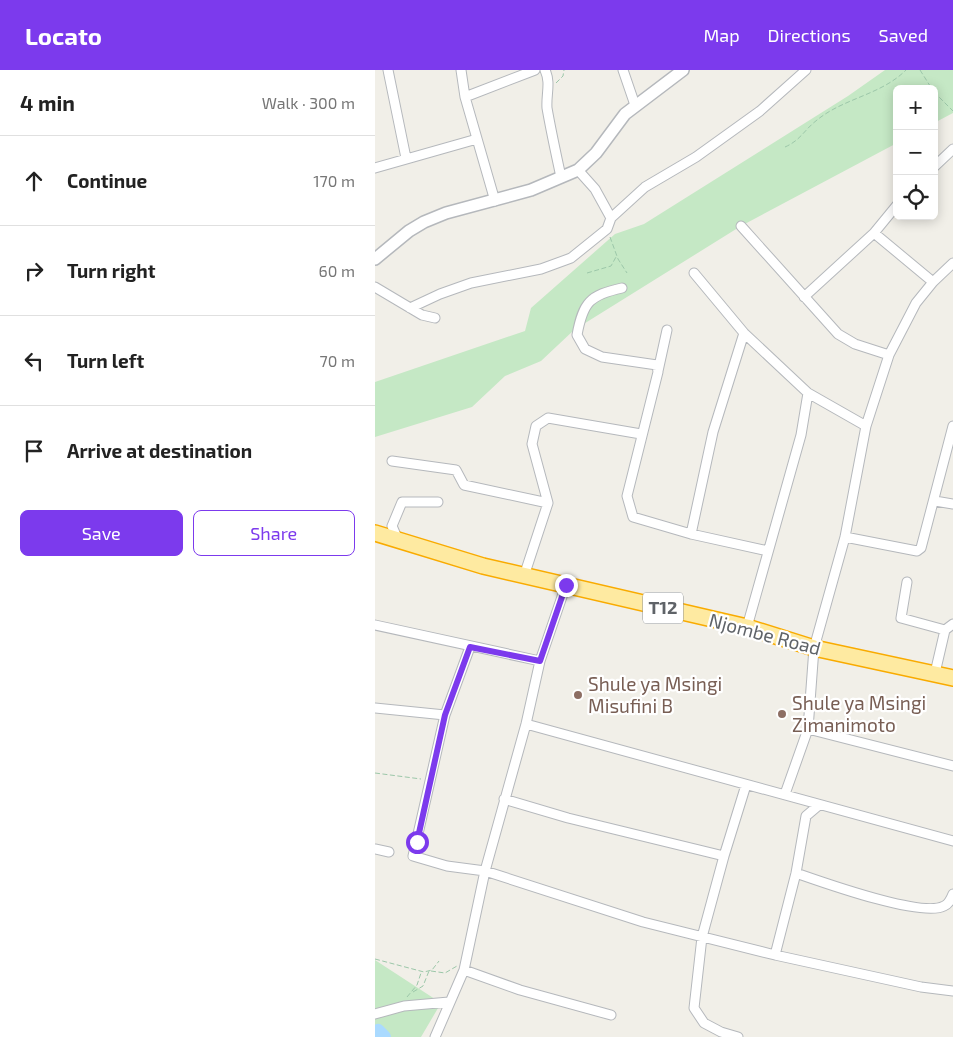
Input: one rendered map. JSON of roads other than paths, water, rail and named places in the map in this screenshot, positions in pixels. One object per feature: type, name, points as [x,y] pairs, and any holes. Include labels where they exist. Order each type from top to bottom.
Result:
[{"type":"highway","name":"Njombe Road","points":[[375,533],[399,542],[524,576],[747,627],[814,648],[953,678]]},
{"type":"street","points":[[388,70],[406,158]]},
{"type":"street","points":[[461,70],[465,97],[495,201]]},
{"type":"street","points":[[465,97],[535,70]]},
{"type":"street","points":[[545,70],[549,80],[547,106],[561,177]]},
{"type":"street","points":[[623,70],[635,105]]},
{"type":"street","points":[[375,259],[409,231],[425,222],[446,213],[531,190],[579,170],[596,153],[625,114],[683,70]]},
{"type":"street","points":[[411,308],[440,294],[471,283],[555,264],[571,258],[607,229],[611,218],[645,187],[696,157],[760,111],[806,70]]},
{"type":"street","points":[[375,168],[477,139]]},
{"type":"street","points":[[938,163],[953,149]]},
{"type":"street","points":[[579,170],[595,189],[611,218]]},
{"type":"street","points":[[804,297],[874,233],[893,210]]},
{"type":"street","points":[[741,226],[838,334],[855,344],[889,355]]},
{"type":"street","points":[[874,233],[933,282]]},
{"type":"street","points":[[785,794],[808,729],[814,648],[845,537],[866,426],[889,355],[916,303],[933,282],[953,263]]},
{"type":"street","points":[[694,273],[744,333],[808,393],[866,426]]},
{"type":"street","points":[[375,287],[422,315],[435,318]]},
{"type":"street","points":[[622,288],[600,293],[592,298],[582,313],[577,335],[585,349],[602,357],[650,363],[657,365],[657,372]]},
{"type":"street","points":[[667,330],[627,496],[633,517],[691,534],[768,551]]},
{"type":"street","points":[[691,534],[713,432],[744,333]]},
{"type":"street","points":[[747,627],[801,435],[808,393]]},
{"type":"street","points":[[524,576],[549,503],[532,444],[536,426],[543,420],[563,420],[641,434]]},
{"type":"street","points":[[845,537],[919,550],[935,500],[953,426]]},
{"type":"street","points":[[392,461],[455,470],[464,485],[549,503]]},
{"type":"street","points":[[935,500],[953,504]]},
{"type":"street","points":[[399,542],[392,526],[402,502],[437,502]]},
{"type":"street","points":[[907,582],[901,618],[945,630]]},
{"type":"street","points":[[435,1037],[460,968],[504,799],[526,724],[540,661],[566,585]]},
{"type":"street","points":[[935,673],[945,630],[953,624]]},
{"type":"street","points":[[375,626],[540,661]]},
{"type":"street","points":[[470,647],[445,715],[413,856],[447,866],[485,871],[643,922],[702,937],[921,988],[953,991]]},
{"type":"street","points":[[375,708],[445,715]]},
{"type":"street","points":[[526,724],[953,841]]},
{"type":"street","points":[[808,729],[953,766]]},
{"type":"street","points":[[738,1037],[721,1032],[705,1023],[695,1008],[702,937],[746,785]]},
{"type":"street","points":[[504,799],[568,818],[724,856]]},
{"type":"street","points":[[775,955],[795,873],[806,816],[819,805]]},
{"type":"street","points":[[375,849],[389,852]]},
{"type":"street","points":[[795,873],[909,906],[938,908],[946,906],[953,894]]},
{"type":"street","points":[[460,968],[520,990],[611,1015]]},
{"type":"street","points":[[375,1014],[399,1008],[449,1002]]},
{"type":"waterway","points":[[375,1033],[378,1031],[384,1037]]},
{"type":"place","name":"Shule ya Msingi Misufini B","points":[[578,695]]},
{"type":"place","name":"Shule ya Msingi Zimanimoto","points":[[782,714]]}]
